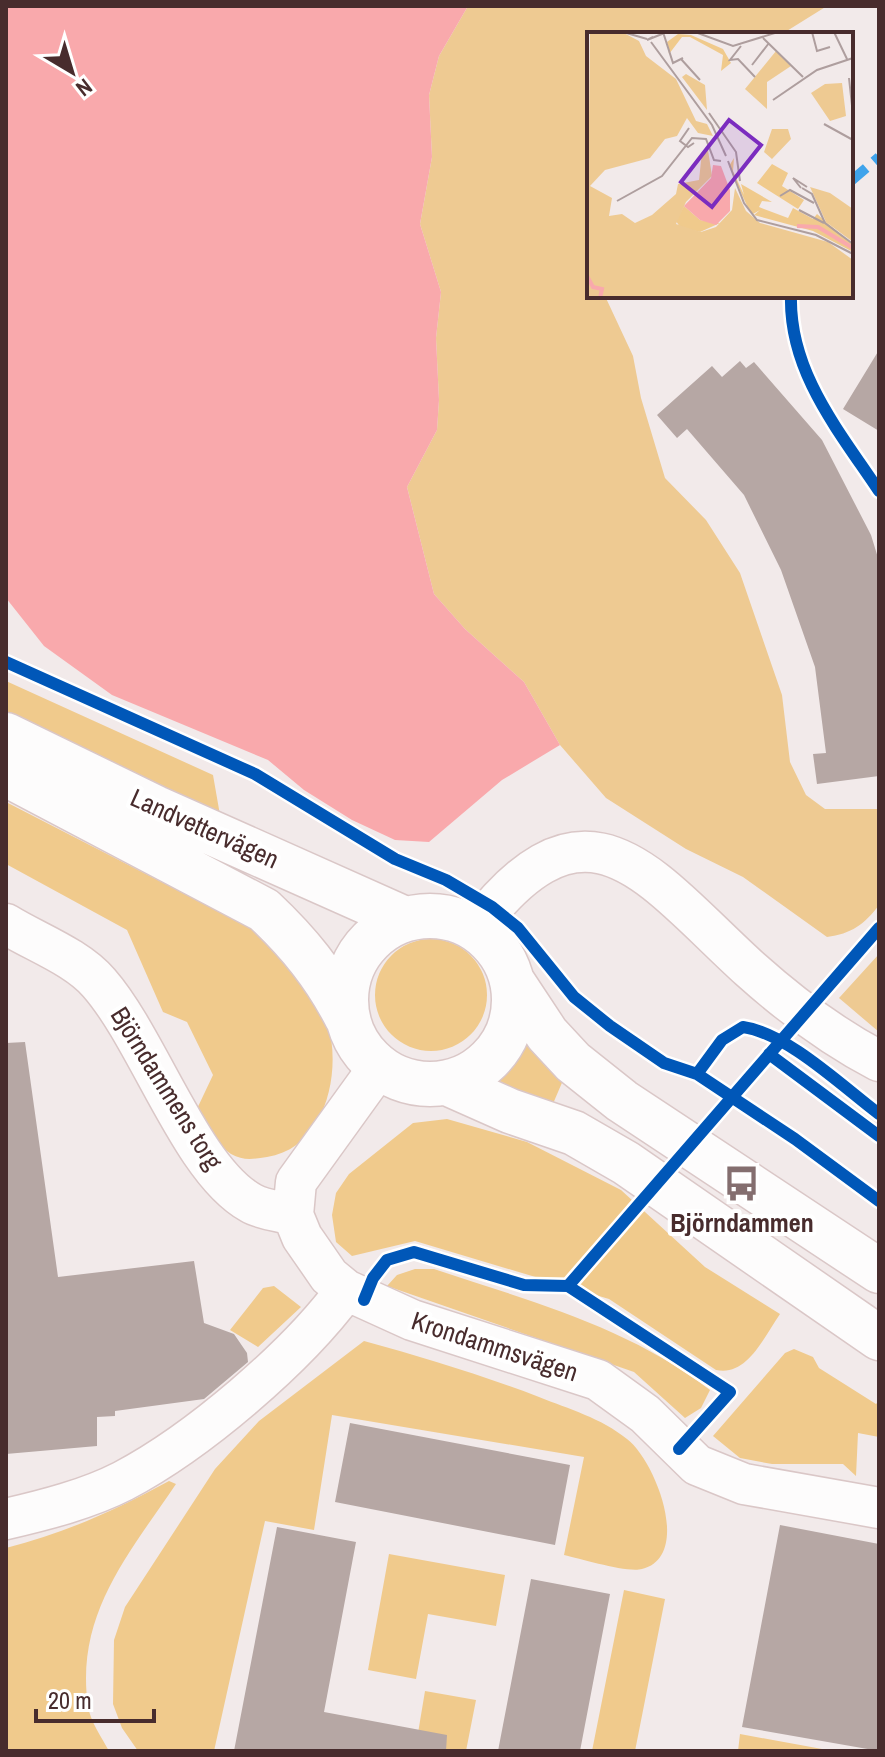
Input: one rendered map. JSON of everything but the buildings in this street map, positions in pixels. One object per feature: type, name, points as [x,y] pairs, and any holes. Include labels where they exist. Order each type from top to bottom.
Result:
[{"type":"street","name":"Landvettervägen","points":[[6,735],[156,808],[405,919]]},
{"type":"street","name":"Landvettervägen","points":[[6,774],[211,879],[264,910],[298,943],[326,978],[347,1018]]},
{"type":"street","points":[[475,929],[512,883],[533,867],[561,854],[590,851],[611,854],[660,883],[778,993],[851,1046],[879,1061]]},
{"type":"street","points":[[512,981],[512,1021],[501,1046],[472,1073],[447,1083],[411,1083],[379,1067],[358,1045],[347,1018],[348,980],[357,957],[373,938],[405,919],[436,916],[475,929],[499,951],[512,981],[547,1034],[573,1062],[622,1101],[879,1271]]},
{"type":"street","name":"Björndammens torg","points":[[6,924],[96,979],[131,1023],[203,1154],[232,1188],[253,1204],[293,1215]]},
{"type":"street","points":[[293,1215],[296,1182],[379,1067]]},
{"type":"street","points":[[447,1083],[510,1111],[574,1133],[626,1163],[879,1338]]},
{"type":"street","name":"Krondammsvägen","points":[[293,1215],[319,1263],[346,1290],[412,1320],[598,1380],[645,1414],[697,1465],[744,1484],[879,1508]]},
{"type":"street","points":[[6,1519],[120,1483],[160,1460],[297,1347],[346,1290]]},
{"type":"shaded area","points":[[6,6],[468,6],[439,56],[429,95],[432,157],[420,224],[441,292],[436,338],[439,400],[437,430],[407,487],[434,594],[465,629],[524,682],[560,745],[502,780],[429,842],[395,840],[352,820],[304,790],[268,760],[112,695],[44,646],[6,598]]},
{"type":"shaded area","points":[[468,6],[827,6],[785,32],[587,32],[587,298],[606,298],[633,356],[641,398],[665,478],[706,520],[740,573],[782,695],[790,762],[806,795],[825,809],[879,809],[879,905],[863,923],[850,931],[827,937],[743,877],[686,849],[606,798],[560,745],[524,682],[465,629],[434,594],[407,487],[437,430],[436,338],[441,292],[420,224],[432,157],[429,95],[439,56]]},
{"type":"shaded area","points":[[6,681],[213,775],[220,815],[6,723]]},
{"type":"shaded area","points":[[6,802],[265,935],[284,953],[318,1000],[332,1044],[333,1065],[324,1106],[303,1139],[287,1151],[249,1159],[231,1154],[216,1140],[195,1113],[213,1075],[187,1022],[163,1012],[127,930],[6,864]]},
{"type":"shaded area","points":[[431,939],[452,943],[471,955],[483,974],[487,995],[483,1016],[471,1035],[452,1047],[431,1051],[410,1047],[391,1035],[379,1016],[375,995],[379,974],[391,955],[410,943]]},
{"type":"shaded area","points":[[879,954],[879,1032],[839,998]]},
{"type":"shaded area","points":[[527,1036],[564,1078],[552,1106],[493,1085]]},
{"type":"shaded area","points":[[447,1119],[527,1142],[621,1190],[705,1267],[780,1314],[761,1344],[737,1367],[727,1371],[716,1370],[609,1299],[415,1241],[352,1256],[336,1242],[332,1215],[336,1193],[349,1174],[413,1123]]},
{"type":"shaded area","points":[[415,1269],[434,1269],[578,1318],[646,1349],[710,1390],[701,1408],[685,1418],[634,1372],[387,1286],[397,1275]]},
{"type":"shaded area","points":[[274,1286],[301,1307],[258,1347],[230,1330],[263,1288]]},
{"type":"shaded area","points":[[364,1341],[517,1389],[606,1425],[627,1439],[648,1466],[664,1507],[667,1528],[665,1546],[657,1561],[635,1570],[564,1555],[584,1457],[332,1415],[314,1530],[265,1521],[214,1751],[138,1751],[122,1728],[113,1704],[114,1640],[125,1607],[215,1469],[259,1421]]},
{"type":"shaded area","points":[[794,1349],[813,1357],[819,1368],[876,1404],[879,1401],[879,1437],[858,1433],[856,1476],[843,1464],[772,1464],[740,1458],[713,1436],[785,1353]]},
{"type":"shaded area","points":[[169,1481],[176,1484],[109,1588],[97,1614],[90,1643],[86,1673],[89,1712],[109,1751],[6,1751],[6,1548],[90,1520]]},
{"type":"shaded area","points":[[389,1554],[505,1575],[496,1626],[428,1614],[416,1679],[368,1670]]},
{"type":"shaded area","points":[[624,1590],[665,1599],[635,1751],[592,1751]]},
{"type":"shaded area","points":[[425,1691],[476,1700],[466,1751],[415,1751]]},
{"type":"shaded area","points":[[740,1734],[833,1751],[738,1751]]},
{"type":"marked path","points":[[853,179],[879,157]]},
{"type":"cycle path","points":[[791,298],[798,350],[807,375],[833,423],[879,491]]},
{"type":"cycle path","points":[[6,662],[255,774],[395,859],[446,880],[492,907],[518,928],[574,997],[610,1026],[664,1063],[697,1074],[795,1139],[879,1201]]},
{"type":"cycle path","points":[[568,1286],[879,928]]},
{"type":"cycle path","points":[[697,1074],[722,1040],[743,1027],[760,1031],[796,1050],[879,1114]]},
{"type":"cycle path","points":[[769,1054],[879,1136]]},
{"type":"cycle path","points":[[364,1300],[373,1278],[387,1260],[414,1252],[524,1285],[568,1286],[730,1392],[679,1449]]},
{"type":"place","name":"Björndammen","points":[[742,1183]]}]
